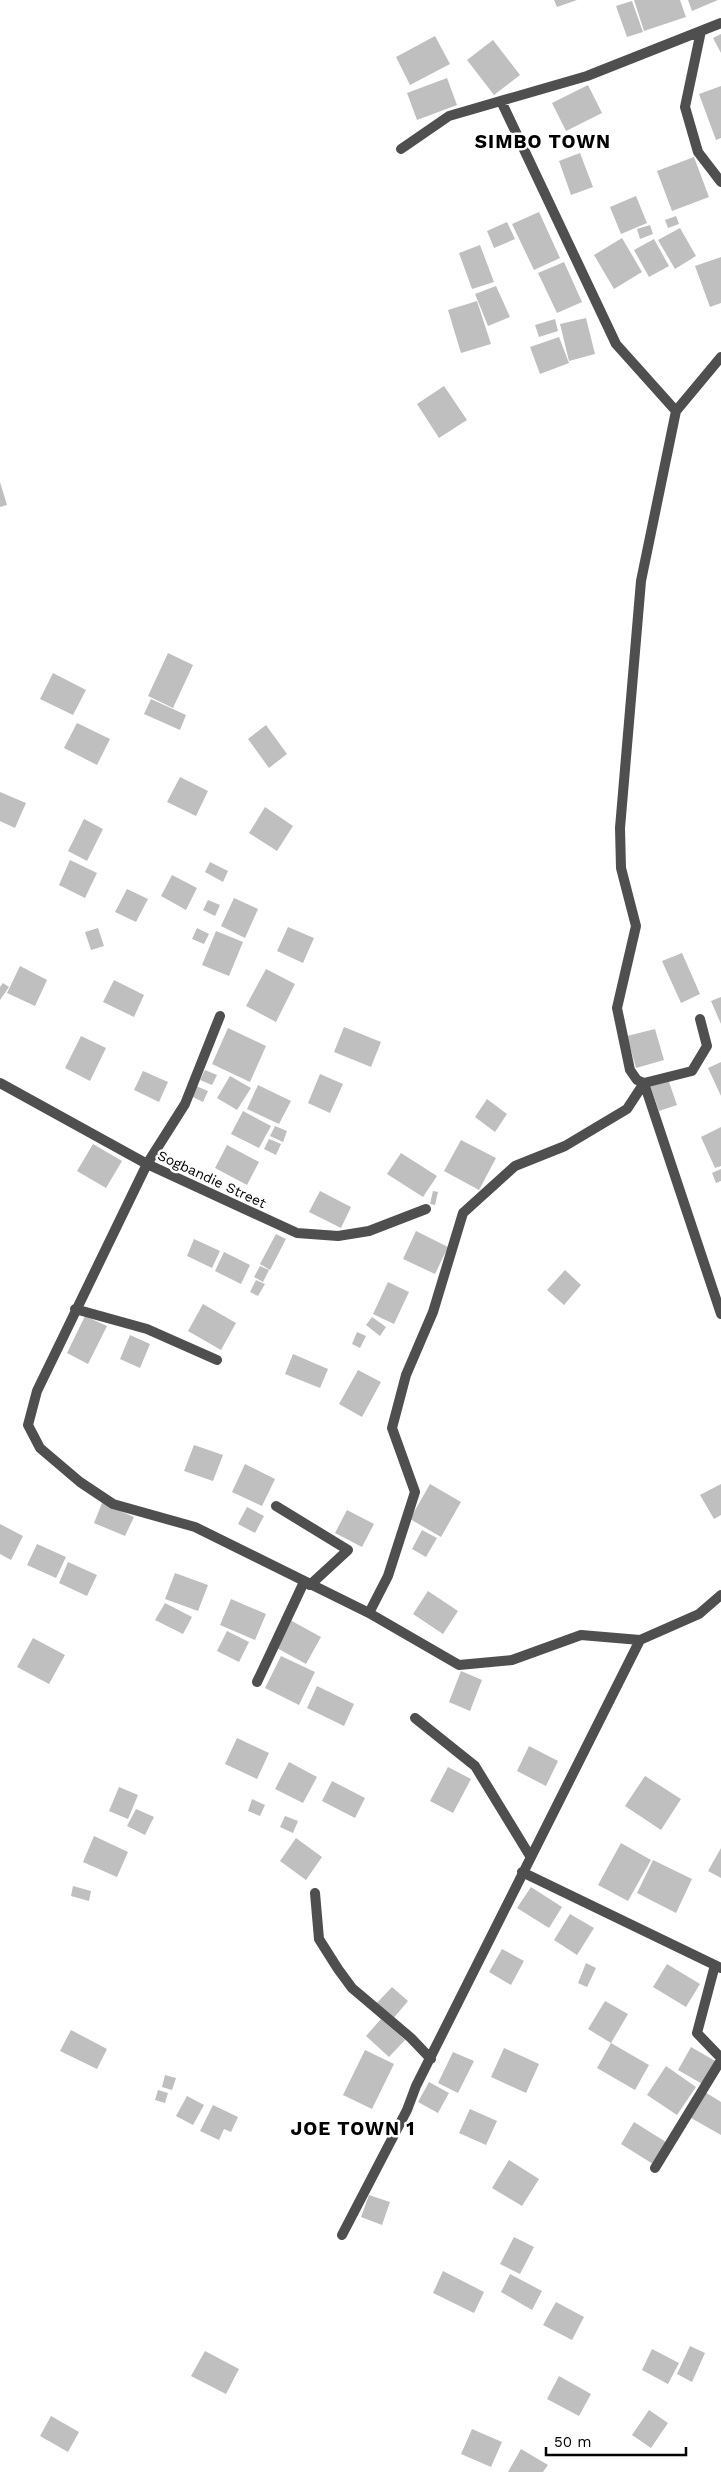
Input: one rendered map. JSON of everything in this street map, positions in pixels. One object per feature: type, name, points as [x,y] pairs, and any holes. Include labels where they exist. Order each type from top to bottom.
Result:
[{"type":"street","points":[[400,149],[449,116],[587,76],[721,24]]},
{"type":"street","points":[[701,31],[685,107],[698,152],[721,182]]},
{"type":"street","points":[[501,101],[616,344],[676,411]]},
{"type":"street","points":[[700,1019],[707,1046],[692,1071],[644,1083],[637,1080],[630,1070],[617,1008],[636,926],[621,868],[620,828],[641,581],[676,411],[721,357]]},
{"type":"street","points":[[220,1016],[185,1104],[147,1164],[75,1309],[37,1391],[28,1425],[40,1448],[80,1482],[113,1504],[195,1527],[368,1613],[459,1665],[512,1660],[581,1635],[640,1640],[699,1614],[721,1595]]},
{"type":"street","name":"Sogbandie Street","points":[[0,1083],[147,1164],[298,1233],[338,1236],[369,1230],[426,1209]]},
{"type":"street","points":[[644,1083],[721,1314]]},
{"type":"street","points":[[368,1613],[388,1576],[415,1492],[392,1428],[406,1375],[433,1312],[463,1213],[515,1166],[565,1146],[628,1109],[644,1083]]},
{"type":"street","points":[[75,1309],[146,1329],[217,1360]]},
{"type":"street","points":[[257,1682],[307,1583],[348,1550],[276,1506]]},
{"type":"street","points":[[342,2235],[407,2110],[522,1872],[640,1640]]},
{"type":"street","points":[[415,1718],[474,1766],[530,1856]]},
{"type":"street","points":[[522,1872],[718,1966],[697,2033],[721,2059],[655,2168]]},
{"type":"street","points":[[315,1893],[320,1939],[338,1969],[352,1988],[411,2038],[430,2059]]},
{"type":"building","points":[[554,0],[577,0],[557,7]]},
{"type":"building","points":[[634,0],[680,0],[686,17],[644,31]]},
{"type":"building","points":[[688,0],[718,0],[692,11]]},
{"type":"building","points":[[632,1],[643,32],[627,37],[616,6]]},
{"type":"building","points":[[721,34],[721,53],[713,38]]},
{"type":"building","points":[[435,36],[450,64],[410,85],[396,57]]},
{"type":"building","points":[[493,40],[520,75],[494,95],[467,60]]},
{"type":"building","points":[[447,78],[457,105],[417,120],[407,93]]},
{"type":"building","points":[[588,85],[602,113],[566,131],[552,103]]},
{"type":"building","points":[[721,86],[721,138],[716,140],[699,94]]},
{"type":"building","points":[[580,153],[593,187],[571,195],[559,161]]},
{"type":"building","points":[[694,157],[709,197],[672,211],[657,171]]},
{"type":"building","points":[[636,196],[647,223],[621,234],[610,207]]},
{"type":"building","points":[[539,212],[560,258],[534,270],[512,224]]},
{"type":"building","points":[[676,216],[679,224],[668,228],[665,220]]},
{"type":"building","points":[[507,222],[515,239],[494,248],[487,231]]},
{"type":"building","points":[[650,225],[653,234],[640,239],[637,229]]},
{"type":"building","points":[[680,228],[696,256],[675,269],[658,240]]},
{"type":"building","points":[[622,238],[642,272],[614,289],[594,255]]},
{"type":"building","points":[[654,239],[669,266],[649,277],[634,250]]},
{"type":"building","points":[[480,245],[494,282],[472,289],[459,253]]},
{"type":"building","points":[[721,257],[721,303],[710,307],[695,266]]},
{"type":"building","points":[[564,262],[582,302],[557,313],[538,273]]},
{"type":"building","points":[[496,286],[510,317],[488,326],[475,294]]},
{"type":"building","points":[[477,301],[491,344],[461,353],[448,310]]},
{"type":"building","points":[[586,318],[595,354],[569,361],[560,324]]},
{"type":"building","points":[[555,319],[558,331],[539,337],[535,325]]},
{"type":"building","points":[[559,337],[569,363],[540,374],[530,347]]},
{"type":"building","points":[[444,386],[467,420],[439,438],[417,404]]},
{"type":"building","points":[[0,482],[7,505],[0,507]]},
{"type":"building","points":[[168,653],[193,665],[173,708],[148,696]]},
{"type":"building","points":[[53,673],[86,690],[73,715],[40,699]]},
{"type":"building","points":[[151,699],[186,715],[180,730],[144,714]]},
{"type":"building","points":[[77,723],[110,739],[97,765],[64,748]]},
{"type":"building","points":[[266,725],[287,754],[269,768],[248,739]]},
{"type":"building","points":[[180,777],[208,791],[196,816],[167,802]]},
{"type":"building","points":[[0,792],[26,803],[15,828],[0,821]]},
{"type":"building","points":[[265,807],[293,826],[277,851],[249,833]]},
{"type":"building","points":[[84,819],[103,829],[87,861],[68,851]]},
{"type":"building","points":[[70,860],[97,873],[85,898],[59,885]]},
{"type":"building","points":[[210,862],[228,871],[223,882],[205,872]]},
{"type":"building","points":[[172,875],[197,888],[186,910],[161,896]]},
{"type":"building","points":[[127,889],[148,899],[136,922],[115,912]]},
{"type":"building","points":[[234,898],[258,909],[245,938],[221,926]]},
{"type":"building","points":[[208,900],[220,905],[215,916],[203,910]]},
{"type":"building","points":[[288,927],[314,938],[303,963],[277,951]]},
{"type":"building","points":[[98,928],[104,946],[91,950],[85,932]]},
{"type":"building","points":[[197,928],[209,934],[204,944],[192,939]]},
{"type":"building","points":[[216,931],[243,942],[229,976],[202,965]]},
{"type":"building","points":[[682,953],[700,994],[681,1003],[662,961]]},
{"type":"building","points":[[20,966],[47,980],[35,1006],[7,993]]},
{"type":"building","points":[[266,969],[295,984],[276,1022],[246,1006]]},
{"type":"building","points":[[114,980],[144,995],[134,1017],[103,1002]]},
{"type":"building","points":[[3,983],[9,987],[0,1000],[0,987]]},
{"type":"building","points":[[721,997],[721,1024],[711,1001]]},
{"type":"building","points":[[344,1027],[381,1042],[371,1067],[334,1052]]},
{"type":"building","points":[[228,1028],[266,1046],[250,1082],[212,1064]]},
{"type":"building","points":[[655,1029],[664,1060],[636,1068],[627,1036]]},
{"type":"building","points":[[81,1036],[106,1048],[90,1081],[65,1068]]},
{"type":"building","points":[[721,1062],[721,1096],[708,1068]]},
{"type":"building","points":[[205,1070],[217,1075],[212,1085],[200,1080]]},
{"type":"building","points":[[143,1071],[168,1082],[159,1102],[134,1090]]},
{"type":"building","points":[[320,1074],[343,1084],[330,1113],[308,1103]]},
{"type":"building","points":[[230,1076],[251,1088],[237,1110],[217,1098]]},
{"type":"building","points":[[668,1079],[677,1105],[659,1111],[650,1085]]},
{"type":"building","points":[[258,1085],[291,1101],[279,1124],[247,1109]]},
{"type":"building","points":[[196,1086],[208,1091],[203,1102],[191,1096]]},
{"type":"building","points":[[487,1099],[507,1114],[495,1132],[475,1117]]},
{"type":"building","points":[[243,1111],[271,1126],[259,1148],[231,1134]]},
{"type":"building","points":[[275,1126],[287,1131],[283,1142],[270,1136]]},
{"type":"building","points":[[721,1127],[721,1166],[715,1168],[701,1137]]},
{"type":"building","points":[[269,1139],[281,1144],[276,1155],[264,1149]]},
{"type":"building","points":[[461,1140],[496,1158],[479,1190],[444,1171]]},
{"type":"building","points":[[93,1144],[122,1161],[106,1188],[77,1171]]},
{"type":"building","points":[[227,1145],[259,1162],[247,1185],[215,1168]]},
{"type":"building","points":[[401,1153],[437,1176],[423,1197],[387,1174]]},
{"type":"building","points":[[721,1169],[721,1181],[716,1183],[712,1173]]},
{"type":"building","points":[[320,1191],[351,1207],[341,1228],[309,1212]]},
{"type":"building","points":[[433,1191],[438,1192],[435,1205],[430,1204]]},
{"type":"building","points":[[416,1231],[448,1247],[435,1274],[403,1259]]},
{"type":"building","points":[[276,1234],[286,1239],[270,1270],[260,1264]]},
{"type":"building","points":[[194,1239],[220,1251],[212,1268],[187,1256]]},
{"type":"building","points":[[224,1252],[250,1265],[241,1284],[215,1271]]},
{"type":"building","points":[[260,1266],[269,1270],[263,1282],[254,1277]]},
{"type":"building","points":[[565,1270],[581,1285],[564,1305],[547,1290]]},
{"type":"building","points":[[256,1280],[265,1284],[258,1296],[250,1292]]},
{"type":"building","points":[[388,1282],[409,1292],[394,1324],[373,1314]]},
{"type":"building","points":[[203,1304],[236,1323],[221,1350],[188,1331]]},
{"type":"building","points":[[85,1316],[107,1326],[88,1364],[67,1353]]},
{"type":"building","points":[[372,1317],[386,1327],[380,1336],[366,1325]]},
{"type":"building","points":[[357,1332],[366,1336],[360,1348],[352,1344]]},
{"type":"building","points":[[130,1335],[150,1344],[140,1368],[120,1359]]},
{"type":"building","points":[[293,1354],[328,1369],[320,1388],[285,1374]]},
{"type":"building","points":[[358,1370],[381,1382],[362,1417],[339,1404]]},
{"type":"building","points":[[194,1445],[223,1455],[213,1481],[184,1471]]},
{"type":"building","points":[[245,1464],[275,1479],[262,1506],[232,1492]]},
{"type":"building","points":[[430,1484],[461,1502],[441,1537],[410,1519]]},
{"type":"building","points":[[721,1484],[721,1515],[714,1519],[700,1495]]},
{"type":"building","points":[[102,1503],[134,1517],[125,1536],[94,1523]]},
{"type":"building","points":[[247,1507],[264,1516],[255,1533],[238,1524]]},
{"type":"building","points":[[347,1510],[374,1524],[362,1547],[335,1533]]},
{"type":"building","points":[[0,1524],[23,1536],[11,1560],[0,1554]]},
{"type":"building","points":[[422,1530],[437,1538],[426,1557],[412,1549]]},
{"type":"building","points":[[37,1544],[66,1557],[56,1578],[27,1565]]},
{"type":"building","points":[[68,1562],[97,1575],[87,1596],[59,1583]]},
{"type":"building","points":[[175,1573],[208,1585],[198,1611],[165,1599]]},
{"type":"building","points":[[428,1591],[458,1611],[443,1634],[413,1614]]},
{"type":"building","points":[[231,1599],[266,1614],[255,1640],[220,1625]]},
{"type":"building","points":[[165,1603],[192,1617],[183,1634],[155,1620]]},
{"type":"building","points":[[290,1620],[321,1637],[306,1664],[275,1647]]},
{"type":"building","points":[[227,1631],[249,1642],[239,1662],[217,1651]]},
{"type":"building","points":[[33,1638],[65,1655],[49,1684],[17,1667]]},
{"type":"building","points":[[281,1656],[315,1672],[299,1705],[265,1688]]},
{"type":"building","points":[[461,1671],[482,1680],[470,1711],[449,1702]]},
{"type":"building","points":[[317,1686],[354,1704],[344,1726],[307,1708]]},
{"type":"building","points":[[237,1738],[269,1753],[257,1779],[225,1764]]},
{"type":"building","points":[[529,1746],[558,1761],[546,1786],[517,1771]]},
{"type":"building","points":[[289,1762],[317,1777],[303,1803],[275,1789]]},
{"type":"building","points":[[448,1767],[471,1779],[453,1813],[430,1801]]},
{"type":"building","points":[[645,1776],[681,1799],[661,1830],[625,1806]]},
{"type":"building","points":[[332,1781],[365,1798],[355,1818],[322,1801]]},
{"type":"building","points":[[119,1787],[138,1795],[128,1819],[109,1811]]},
{"type":"building","points":[[252,1799],[265,1805],[260,1816],[248,1811]]},
{"type":"building","points":[[136,1809],[154,1817],[145,1835],[127,1826]]},
{"type":"building","points":[[285,1816],[298,1821],[293,1833],[280,1827]]},
{"type":"building","points":[[94,1836],[128,1852],[117,1877],[83,1862]]},
{"type":"building","points":[[296,1838],[322,1857],[306,1880],[280,1861]]},
{"type":"building","points":[[621,1843],[651,1860],[628,1901],[598,1885]]},
{"type":"building","points":[[721,1848],[721,1878],[708,1871]]},
{"type":"building","points":[[653,1860],[692,1879],[676,1913],[637,1893]]},
{"type":"building","points":[[73,1886],[91,1891],[89,1901],[71,1896]]},
{"type":"building","points":[[531,1887],[562,1907],[549,1928],[517,1908]]},
{"type":"building","points":[[570,1914],[594,1928],[577,1955],[554,1940]]},
{"type":"building","points":[[502,1949],[524,1961],[511,1985],[489,1972]]},
{"type":"building","points":[[586,1963],[596,1968],[587,1987],[578,1983]]},
{"type":"building","points":[[667,1964],[700,1984],[686,2007],[653,1987]]},
{"type":"building","points":[[392,1987],[408,2001],[392,2020],[375,2005]]},
{"type":"building","points":[[605,2001],[628,2014],[611,2043],[588,2029]]},
{"type":"building","points":[[381,2019],[405,2040],[389,2057],[366,2036]]},
{"type":"building","points":[[71,2030],[107,2049],[97,2069],[60,2051]]},
{"type":"building","points":[[611,2043],[649,2065],[635,2090],[597,2068]]},
{"type":"building","points":[[691,2047],[717,2062],[704,2085],[678,2070]]},
{"type":"building","points":[[504,2048],[539,2064],[526,2093],[491,2077]]},
{"type":"building","points":[[365,2050],[394,2064],[372,2109],[343,2095]]},
{"type":"building","points":[[453,2052],[474,2061],[458,2093],[438,2083]]},
{"type":"building","points":[[666,2066],[696,2087],[677,2115],[647,2095]]},
{"type":"building","points":[[165,2075],[176,2078],[172,2090],[162,2087]]},
{"type":"building","points":[[429,2082],[449,2093],[438,2113],[418,2102]]},
{"type":"building","points":[[158,2090],[168,2093],[165,2103],[155,2100]]},
{"type":"building","points":[[705,2092],[721,2102],[721,2135],[691,2118]]},
{"type":"building","points":[[187,2096],[204,2105],[193,2125],[176,2116]]},
{"type":"building","points":[[213,2105],[238,2117],[231,2132],[224,2129],[219,2140],[200,2131]]},
{"type":"building","points":[[470,2109],[497,2121],[486,2145],[459,2133]]},
{"type":"building","points":[[634,2122],[666,2142],[653,2164],[621,2144]]},
{"type":"building","points":[[509,2160],[539,2179],[522,2206],[492,2188]]},
{"type":"building","points":[[369,2195],[390,2202],[382,2225],[361,2217]]},
{"type":"building","points":[[514,2237],[534,2247],[520,2274],[500,2264]]},
{"type":"building","points":[[443,2271],[484,2292],[474,2313],[433,2293]]},
{"type":"building","points":[[510,2274],[542,2291],[532,2310],[501,2292]]},
{"type":"building","points":[[556,2302],[584,2317],[572,2340],[543,2325]]},
{"type":"building","points":[[690,2346],[705,2353],[692,2382],[677,2374]]},
{"type":"building","points":[[652,2349],[679,2363],[668,2384],[642,2370]]},
{"type":"building","points":[[205,2351],[239,2369],[226,2394],[191,2376]]},
{"type":"building","points":[[559,2376],[591,2394],[579,2416],[547,2399]]},
{"type":"building","points":[[649,2410],[668,2423],[651,2448],[632,2435]]},
{"type":"building","points":[[51,2416],[79,2432],[68,2452],[40,2436]]},
{"type":"building","points":[[472,2429],[502,2442],[491,2467],[461,2454]]},
{"type":"building","points":[[521,2449],[548,2465],[543,2472],[508,2472]]},
{"type":"district","name":"SIMBO TOWN","points":[[543,141]]},
{"type":"district","name":"JOE TOWN 1","points":[[353,2128]]}]
